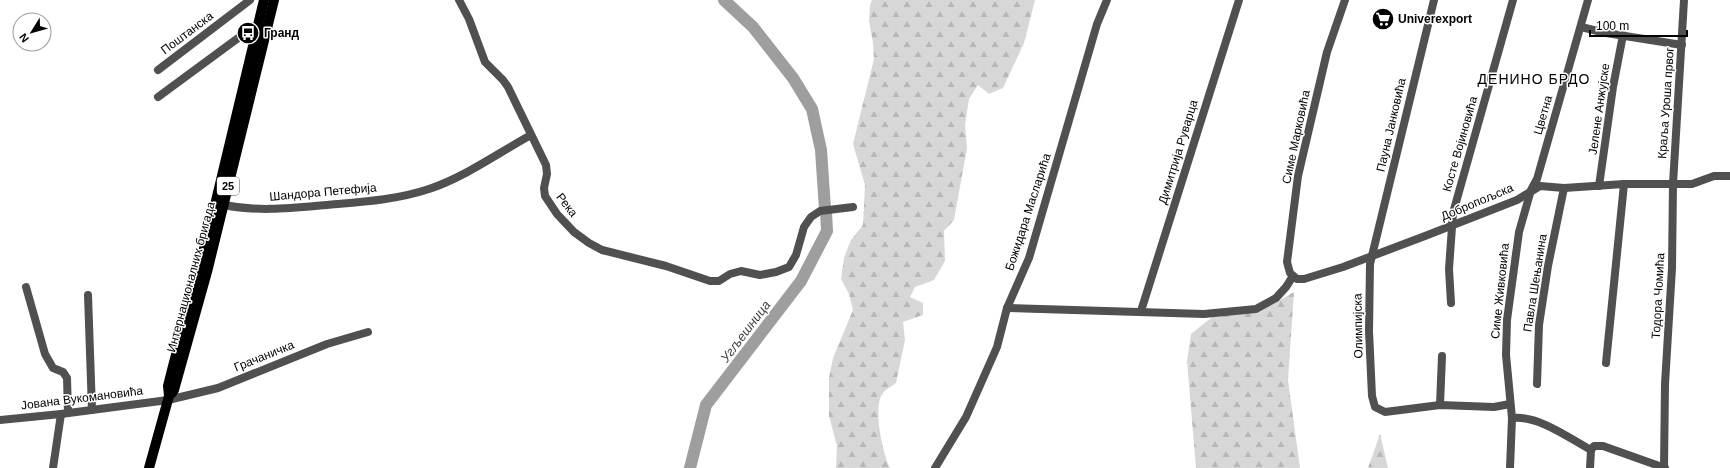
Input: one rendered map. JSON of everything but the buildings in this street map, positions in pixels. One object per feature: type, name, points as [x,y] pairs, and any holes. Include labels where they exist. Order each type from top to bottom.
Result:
[{"type":"main road","name":"Интернационалних бригада","points":[[149,468],[168,398],[170,376],[223,173],[264,0]]},
{"type":"main road","name":"Интернационалних бригада","points":[[168,398],[174,390],[207,272],[274,0]]},
{"type":"street","name":"Поштанска","points":[[158,70],[250,0]]},
{"type":"street","name":"Река","points":[[459,0],[469,19],[485,62],[508,87],[546,165],[547,174],[544,188],[545,196],[557,214],[574,232],[602,250],[666,266],[710,281],[719,281],[730,274],[741,271],[760,274],[776,272],[789,267],[796,255],[804,227],[811,217],[820,211],[853,207]]},
{"type":"street","name":"Божидара Масларића","points":[[936,468],[966,417],[997,347],[1007,308],[1029,258],[1098,24],[1107,0]]},
{"type":"street","name":"Димитрија Руварца","points":[[1141,311],[1239,0]]},
{"type":"street","name":"Симе Марковића","points":[[1295,277],[1290,273],[1287,262],[1298,176],[1327,52],[1345,0]]},
{"type":"street","name":"Пауна Јанковића","points":[[1373,255],[1434,0]]},
{"type":"street","name":"Косте Војиновића","points":[[1451,303],[1449,269],[1452,213],[1513,0]]},
{"type":"street","name":"Цветна","points":[[1531,190],[1537,179],[1588,0]]},
{"type":"street","name":"Краља Уроша првог","points":[[1672,184],[1684,0]]},
{"type":"street","points":[[158,97],[249,30],[257,27]]},
{"type":"street","points":[[1581,27],[1682,45]]},
{"type":"street","name":"Јелене Анжујске","points":[[1599,186],[1613,87],[1623,35]]},
{"type":"street","name":"Шандора Петефија","points":[[224,205],[241,209],[260,210],[370,202],[415,192],[428,189],[449,180],[531,135]]},
{"type":"street","points":[[1672,184],[1692,184],[1714,176],[1730,176]]},
{"type":"street","points":[[1606,363],[1624,184]]},
{"type":"street","name":"Добропољска","points":[[1295,277],[1304,279],[1344,267],[1516,200],[1540,186],[1564,188],[1624,184],[1672,184]]},
{"type":"street","name":"Тодора Чомића","points":[[1664,468],[1666,384],[1672,268],[1672,184]]},
{"type":"street","name":"Павла Шењанина","points":[[1537,384],[1539,325],[1548,266],[1564,188]]},
{"type":"street","name":"Симе Живковића","points":[[1510,468],[1512,418],[1506,355],[1507,320],[1519,232],[1531,190]]},
{"type":"street","name":"Олимпијска","points":[[1373,255],[1370,264],[1369,331],[1372,396],[1375,407],[1385,412],[1440,405]]},
{"type":"street","points":[[1007,308],[1204,314],[1256,309],[1276,298],[1295,277]]},
{"type":"street","points":[[26,287],[45,354],[53,368],[63,372],[67,378],[65,414],[53,468]]},
{"type":"street","points":[[88,295],[92,410]]},
{"type":"street","name":"Грачаничка","points":[[168,398],[218,388],[327,344],[368,332]]},
{"type":"street","points":[[1442,356],[1440,405],[1494,407],[1510,404]]},
{"type":"street","name":"Јована Вукомановића","points":[[0,420],[65,414],[168,398]]},
{"type":"street","points":[[1512,418],[1519,417],[1539,421],[1591,450]]},
{"type":"street","points":[[1590,468],[1591,450],[1594,446],[1602,446],[1664,468]]},
{"type":"green space","points":[[872,0],[1035,0],[1024,43],[1003,88],[989,94],[978,85],[969,99],[965,125],[967,148],[954,220],[944,231],[945,261],[934,280],[915,287],[910,297],[923,303],[923,315],[903,322],[905,340],[896,383],[883,393],[878,408],[884,452],[890,468],[836,468],[837,446],[829,416],[829,378],[833,358],[853,310],[849,294],[841,279],[844,258],[851,240],[863,225],[865,185],[853,144],[874,59],[869,21],[870,5]]},
{"type":"green space","points":[[1294,292],[1288,380],[1300,468],[1196,468],[1187,361],[1191,334],[1216,314],[1259,312]]},
{"type":"green space","points":[[1380,434],[1388,468],[1368,468]]},
{"type":"waterway","name":"Угљешница","points":[[724,0],[753,27],[793,78],[812,109],[821,150],[825,209]]},
{"type":"waterway","name":"Угљешница","points":[[690,468],[706,405],[801,281],[827,231],[826,212]]},
{"type":"place","name":"Univerexport","points":[[1383,19]]},
{"type":"place","name":"Гранд","points":[[248,33]]},
{"type":"district","name":"ДЕНИНО БРДО","points":[[1534,79]]}]
